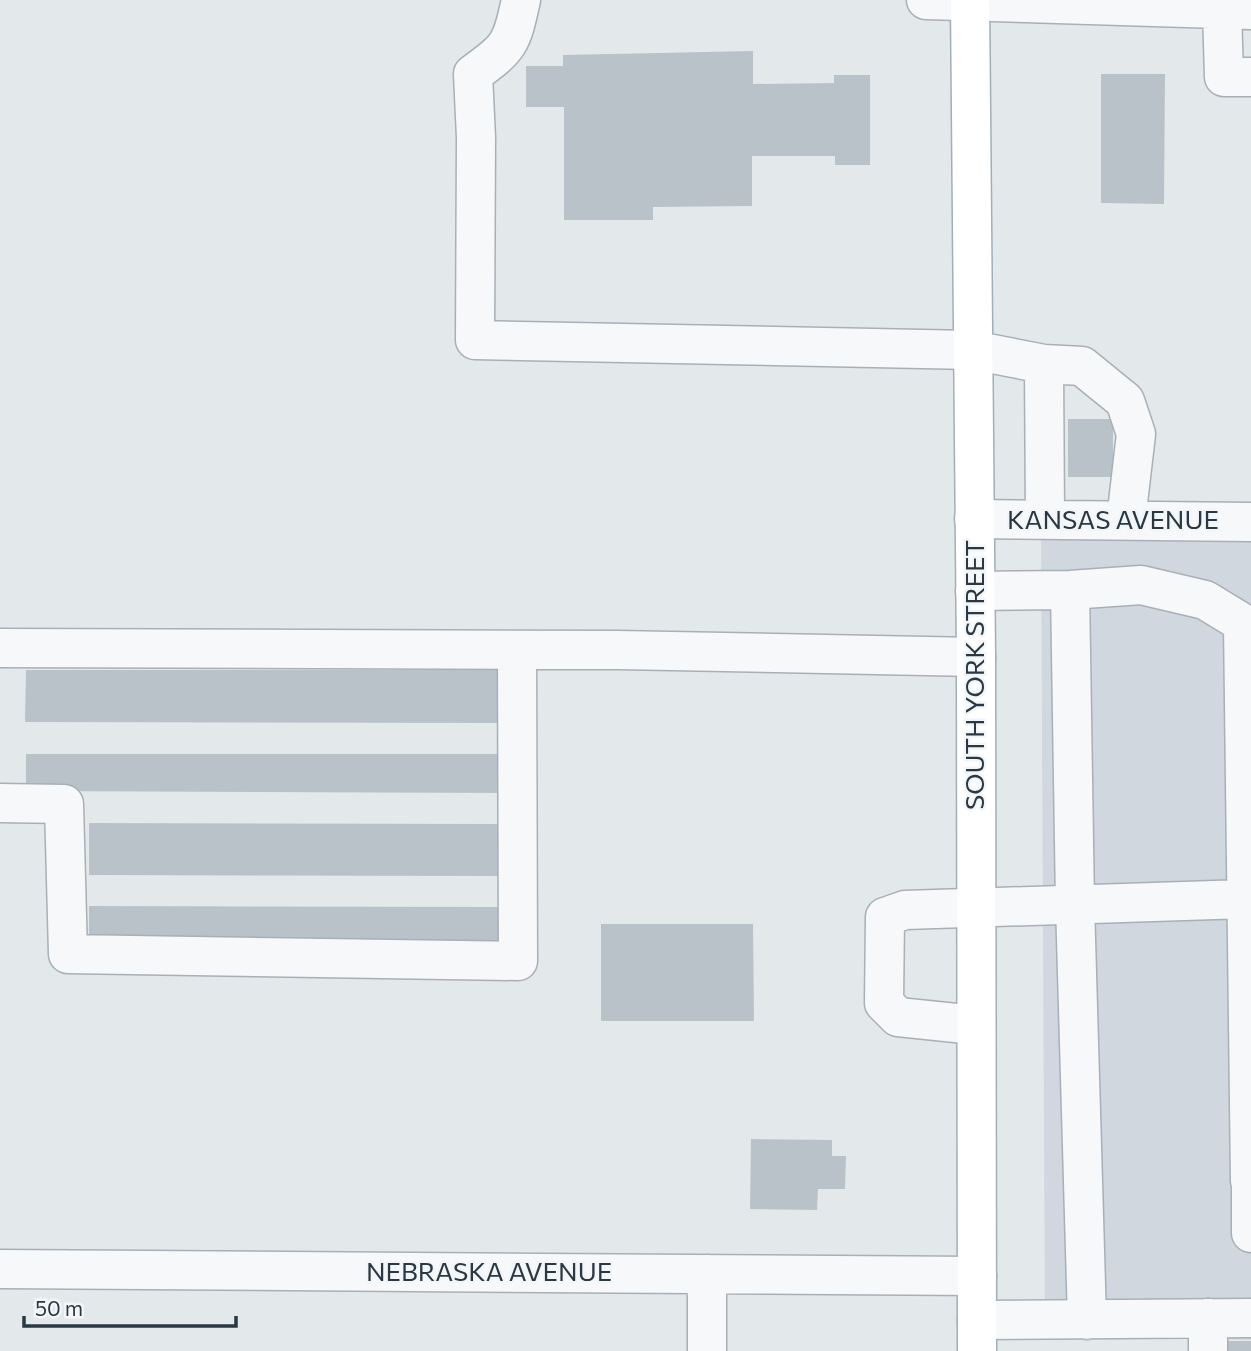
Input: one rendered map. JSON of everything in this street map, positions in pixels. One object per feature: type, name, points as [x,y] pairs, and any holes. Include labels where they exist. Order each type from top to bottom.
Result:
[{"type":"main road","name":"SOUTH YORK STREET","points":[[970,1],[976,657],[977,1336]]},
{"type":"street","points":[[521,0],[513,35],[502,53],[473,74],[477,138],[475,340],[972,350],[1044,364],[1082,366],[1125,401],[1136,434],[1126,520]]},
{"type":"street","points":[[926,0],[1237,10],[1224,77],[1251,77]]},
{"type":"street","points":[[1044,364],[1045,519]]},
{"type":"street","name":"KANSAS AVENUE","points":[[974,519],[1251,522]]},
{"type":"street","points":[[975,592],[1141,585],[1205,600],[1247,625],[1245,900],[1251,1233]]},
{"type":"street","points":[[1070,590],[1075,904],[1087,1320]]},
{"type":"street","points":[[0,648],[517,650],[976,657]]},
{"type":"street","points":[[0,803],[65,804],[68,954],[517,961],[517,650]]},
{"type":"street","points":[[975,1025],[898,1017],[884,1003],[885,917],[905,910],[1245,900]]},
{"type":"street","name":"NEBRASKA AVENUE","points":[[0,1269],[977,1276]]},
{"type":"street","points":[[707,1274],[707,1351]]},
{"type":"street","points":[[977,1336],[1087,1320],[1208,1334],[1251,1318]]},
{"type":"shaded area","points":[[1041,535],[1251,535],[1251,1340],[1045,1334]]},
{"type":"building","points":[[753,51],[753,84],[834,83],[834,75],[870,75],[870,165],[835,165],[835,156],[752,156],[752,206],[653,207],[653,220],[564,220],[564,107],[526,107],[526,66],[563,66],[563,55]]},
{"type":"building","points":[[1101,74],[1165,74],[1164,204],[1101,203]]},
{"type":"building","points":[[1068,419],[1113,419],[1113,477],[1068,477]]},
{"type":"building","points":[[26,670],[503,670],[503,723],[25,722]]},
{"type":"building","points":[[26,754],[503,754],[503,793],[26,791]]},
{"type":"building","points":[[89,823],[501,824],[503,876],[89,875]]},
{"type":"building","points":[[89,906],[503,907],[502,945],[89,944]]},
{"type":"building","points":[[601,924],[753,924],[754,1021],[601,1021]]},
{"type":"building","points":[[751,1139],[832,1140],[832,1156],[846,1156],[845,1189],[818,1189],[817,1210],[750,1209]]},
{"type":"building","points":[[1224,1341],[1251,1341],[1251,1351],[1224,1351]]}]
